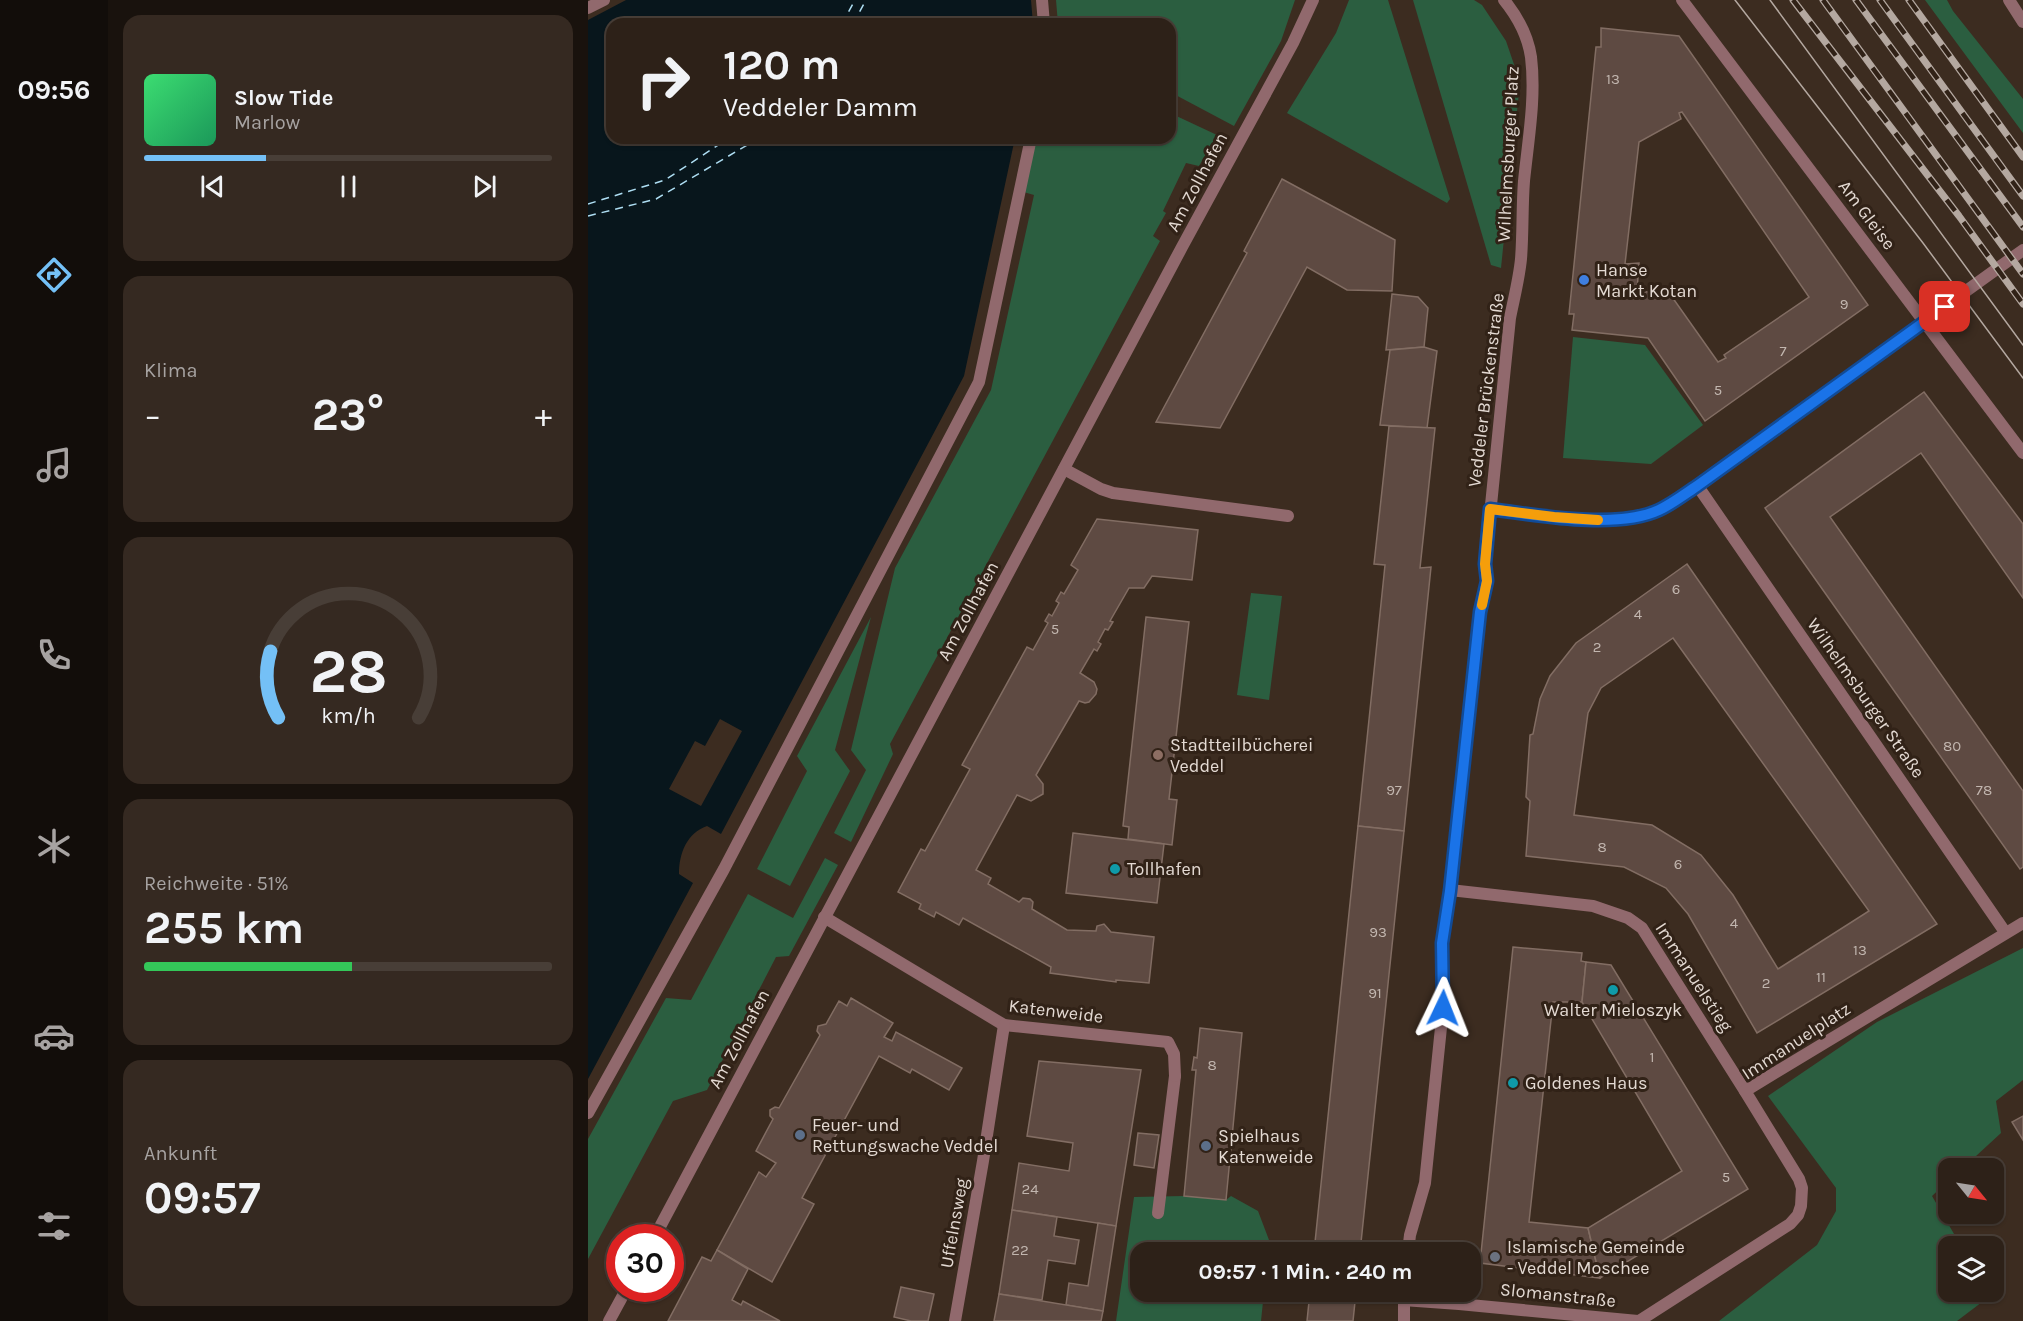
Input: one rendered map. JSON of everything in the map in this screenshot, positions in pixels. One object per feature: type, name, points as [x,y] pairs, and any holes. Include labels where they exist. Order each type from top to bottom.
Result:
[{"type":"street","points":[[588,8],[603,0]]},
{"type":"street","points":[[1042,0],[1044,18]]},
{"type":"street","name":"Am Zollhafen","points":[[661,1224],[1293,43],[1313,0]]},
{"type":"street","name":"Wilhelmsburger Platz","points":[[1504,0],[1511,8],[1526,38],[1531,57],[1532,75],[1518,281]]},
{"type":"street","name":"Am Gleise","points":[[1682,0],[2023,453]]},
{"type":"street","points":[[2009,0],[2023,22]]},
{"type":"street","points":[[588,1113],[724,869],[979,382],[1030,144]]},
{"type":"street","points":[[1490,509],[1554,517],[1616,521],[1658,511],[1697,486],[2023,250]]},
{"type":"street","name":"Veddeler Brückenstraße","points":[[1409,1242],[1425,1183],[1443,1008],[1442,943],[1450,891],[1480,612],[1487,581],[1485,564],[1510,318],[1518,281]]},
{"type":"street","points":[[1064,469],[1113,493],[1288,516]]},
{"type":"street","name":"Wilhelmsburger Straße","points":[[1697,486],[2005,932]]},
{"type":"street","name":"Immanuelstieg","points":[[1450,891],[1593,906],[1628,918],[1642,928],[1745,1091]]},
{"type":"street","name":"Katenweide","points":[[824,917],[1004,1025],[1168,1042],[1174,1054],[1175,1076],[1158,1213]]},
{"type":"street","name":"Immanuelplatz","points":[[1638,1321],[1790,1224],[1798,1215],[1803,1197],[1799,1179],[1745,1091],[2023,923]]},
{"type":"street","name":"Uffelnsweg","points":[[956,1321],[1004,1025]]},
{"type":"street","points":[[609,1321],[619,1302]]},
{"type":"street","points":[[1404,1302],[1404,1321]]},
{"type":"street","name":"Slomanstraße","points":[[1446,1302],[1638,1321]]},
{"type":"green space","points":[[1056,0],[1295,0],[1281,41],[1234,126],[1176,95],[1176,18],[1058,18]]},
{"type":"green space","points":[[1349,0],[1388,0],[1450,199],[1447,203],[1287,113],[1336,33]]},
{"type":"green space","points":[[1413,0],[1474,0],[1482,5],[1506,41],[1520,82],[1501,268],[1491,265]]},
{"type":"green space","points":[[1925,0],[1947,0],[1953,11],[2023,99],[2023,133]]},
{"type":"green space","points":[[1176,116],[1217,135],[1199,166],[1186,163],[1163,211],[1166,213],[1153,236],[1160,241],[890,744],[893,754],[851,842],[834,833],[866,770],[851,750],[895,568],[991,390],[1034,195],[1020,191],[1030,144],[1176,144]]},
{"type":"green space","points":[[1573,337],[1645,345],[1703,425],[1651,464],[1563,458]]},
{"type":"green space","points":[[1251,593],[1282,596],[1269,700],[1237,695]]},
{"type":"green space","points":[[871,617],[835,750],[850,771],[790,886],[757,869],[807,771],[797,756]]},
{"type":"green space","points":[[825,858],[838,865],[789,956],[776,957],[707,1090],[673,1101],[588,1259],[588,1139],[666,998],[691,1000],[748,894],[793,918]]},
{"type":"green space","points":[[2023,948],[2023,1080],[1996,1101],[2001,1133],[1974,1158],[1938,1158],[1938,1190],[1932,1196],[1938,1206],[1938,1224],[1948,1224],[1955,1236],[1938,1236],[1938,1302],[1982,1302],[1957,1321],[1719,1321],[1817,1245],[1836,1211],[1836,1188],[1768,1096],[1877,1022]]},
{"type":"green space","points":[[1184,1196],[1226,1200],[1231,1196],[1258,1211],[1269,1240],[1269,1242],[1130,1242],[1130,1302],[1263,1302],[1261,1321],[1116,1321],[1134,1197]]},
{"type":"shaded area","points":[[626,0],[1031,0],[1032,18],[606,18],[606,144],[1014,144],[964,376],[721,834],[707,826],[689,839],[683,851],[679,874],[693,883],[588,1079],[588,20]]},
{"type":"pier","points":[[720,719],[742,731],[701,806],[669,789],[695,741],[705,746]]},
{"type":"building","points":[[1601,28],[1679,36],[1868,305],[1705,421],[1648,338],[1572,330],[1574,314],[1569,314],[1596,47],[1601,47]],"holes":[[[1682,112],[1809,297],[1724,355],[1726,358],[1718,362],[1670,294],[1637,291],[1639,263],[1625,264],[1639,142],[1681,119],[1679,113]]]},
{"type":"building","points":[[1282,179],[1395,240],[1392,291],[1347,290],[1307,267],[1220,428],[1156,422],[1247,253],[1244,251]]},
{"type":"building","points":[[1392,294],[1418,297],[1428,308],[1424,347],[1386,350]]},
{"type":"building","points":[[1424,347],[1437,351],[1427,428],[1380,425],[1390,350]]},
{"type":"building","points":[[1924,392],[2023,524],[2023,598],[1921,453],[1830,517],[2023,791],[2023,867],[2020,869],[1765,508]]},
{"type":"building","points":[[1389,426],[1435,428],[1420,568],[1431,567],[1404,831],[1358,826],[1385,565],[1374,564]]},
{"type":"building","points":[[1097,519],[1198,530],[1192,580],[1152,576],[1144,588],[1129,588],[1110,621],[1113,622],[1108,630],[1105,629],[1098,642],[1101,644],[1097,651],[1094,649],[1080,673],[1094,682],[1097,689],[1096,694],[1089,702],[1079,701],[1036,775],[1043,784],[1043,794],[1031,801],[1017,795],[976,870],[991,878],[988,884],[1019,902],[1023,898],[1030,899],[1033,902],[1032,909],[1067,930],[1096,931],[1097,926],[1104,924],[1111,932],[1154,937],[1149,983],[1116,980],[1116,982],[1050,973],[1051,967],[963,918],[959,925],[936,912],[934,917],[919,909],[921,904],[898,892],[921,849],[925,851],[970,769],[962,765],[1027,647],[1033,650],[1048,623],[1045,621],[1049,614],[1052,616],[1059,603],[1056,601],[1061,592],[1064,594],[1078,570],[1071,565]]},
{"type":"building","points":[[1687,564],[1937,924],[1757,1033],[1688,914],[1666,888],[1624,867],[1526,856],[1530,801],[1526,797],[1530,735],[1533,734],[1540,699],[1550,676],[1576,643]],"holes":[[[1673,638],[1869,911],[1778,969],[1733,895],[1701,855],[1652,825],[1574,815],[1588,713],[1601,688]]]},
{"type":"building","points":[[1146,617],[1189,622],[1169,799],[1177,800],[1172,845],[1128,839],[1129,827],[1123,826]]},
{"type":"building","points":[[1358,826],[1404,831],[1361,1242],[1315,1242]]},
{"type":"building","name":"Tollhafen","points":[[1073,833],[1164,844],[1157,903],[1066,893]]},
{"type":"building","points":[[1513,947],[1582,953],[1581,961],[1586,962],[1582,1002],[1553,1002],[1529,1222],[1588,1228],[1600,1278],[1481,1263]]},
{"type":"building","points":[[1586,962],[1611,965],[1748,1189],[1600,1278],[1588,1228],[1682,1171],[1582,1002]]},
{"type":"building","name":"Feuer- und Rettungswache Veddel","points":[[851,998],[893,1023],[884,1037],[892,1041],[896,1032],[962,1068],[949,1090],[912,1069],[910,1073],[879,1056],[802,1198],[814,1204],[772,1282],[717,1250],[759,1172],[766,1177],[776,1163],[756,1151],[773,1119],[770,1116],[770,1110],[775,1107],[779,1108],[820,1035],[817,1031],[818,1026],[826,1024],[839,1001],[847,1006]]},
{"type":"building","points":[[1200,1028],[1242,1033],[1226,1200],[1184,1196],[1196,1070],[1192,1070],[1194,1057],[1197,1058]]},
{"type":"building","points":[[1039,1061],[1141,1070],[1116,1226],[1012,1210],[1019,1163],[1069,1171],[1073,1143],[1027,1136]]},
{"type":"building","points":[[2023,1116],[2023,1140],[2012,1122]]},
{"type":"building","points":[[1138,1133],[1159,1135],[1154,1168],[1134,1165]]},
{"type":"building","points":[[1012,1210],[1057,1217],[1054,1236],[1079,1240],[1075,1264],[1048,1260],[1042,1300],[999,1294]]},
{"type":"building","points":[[1098,1223],[1116,1226],[1103,1311],[1066,1305],[1069,1283],[1088,1286]]},
{"type":"building","points":[[717,1250],[748,1269],[732,1300],[741,1305],[743,1301],[780,1321],[668,1321],[678,1302],[684,1302],[684,1291],[702,1257],[711,1261]]},
{"type":"building","points":[[901,1287],[934,1294],[928,1321],[911,1321],[894,1317]]},
{"type":"building","points":[[999,1294],[1103,1311],[1101,1321],[994,1321]]},
{"type":"building","points":[[1309,1302],[1355,1302],[1353,1321],[1307,1321]]},
{"type":"ferry route","points":[[845,18],[855,0]]},
{"type":"ferry route","points":[[856,18],[866,0]]},
{"type":"ferry route","points":[[588,204],[665,180],[720,144]]},
{"type":"ferry route","points":[[588,216],[656,199],[749,144]]},
{"type":"tram line","points":[[1735,0],[1923,243],[2023,378]]},
{"type":"tram line","points":[[1770,0],[2023,345]]},
{"type":"railway","points":[[1793,0],[1959,216],[2023,304]]},
{"type":"railway","points":[[1823,0],[2023,274]]},
{"type":"railway","points":[[1856,0],[2023,227]]},
{"type":"railway","points":[[1880,0],[2023,196]]},
{"type":"railway","points":[[1909,0],[2023,157]]},
{"type":"slow traffic","points":[[1482,605],[1487,581],[1485,564],[1490,509],[1598,520]]},
{"type":"place","name":"Hanse Markt Kotan","points":[[1584,280]]},
{"type":"place","name":"Stadtteilbücherei Veddel","points":[[1158,755]]},
{"type":"place","name":"Tollhafen","points":[[1115,869]]},
{"type":"place","name":"Walter Mieloszyk","points":[[1613,990]]},
{"type":"place","name":"Goldenes Haus","points":[[1513,1083]]},
{"type":"place","name":"Feuer- und Rettungswache Veddel","points":[[800,1135]]},
{"type":"place","name":"Spielhaus Katenweide","points":[[1206,1146]]},
{"type":"place","name":"Islamische Gemeinde - Veddel Moschee","points":[[1495,1257]]},
{"type":"route","points":[[1443,1008],[1442,943],[1450,891],[1480,612],[1487,581],[1485,564],[1490,509],[1554,517],[1616,521],[1658,511],[1697,486],[1945,307]]}]
